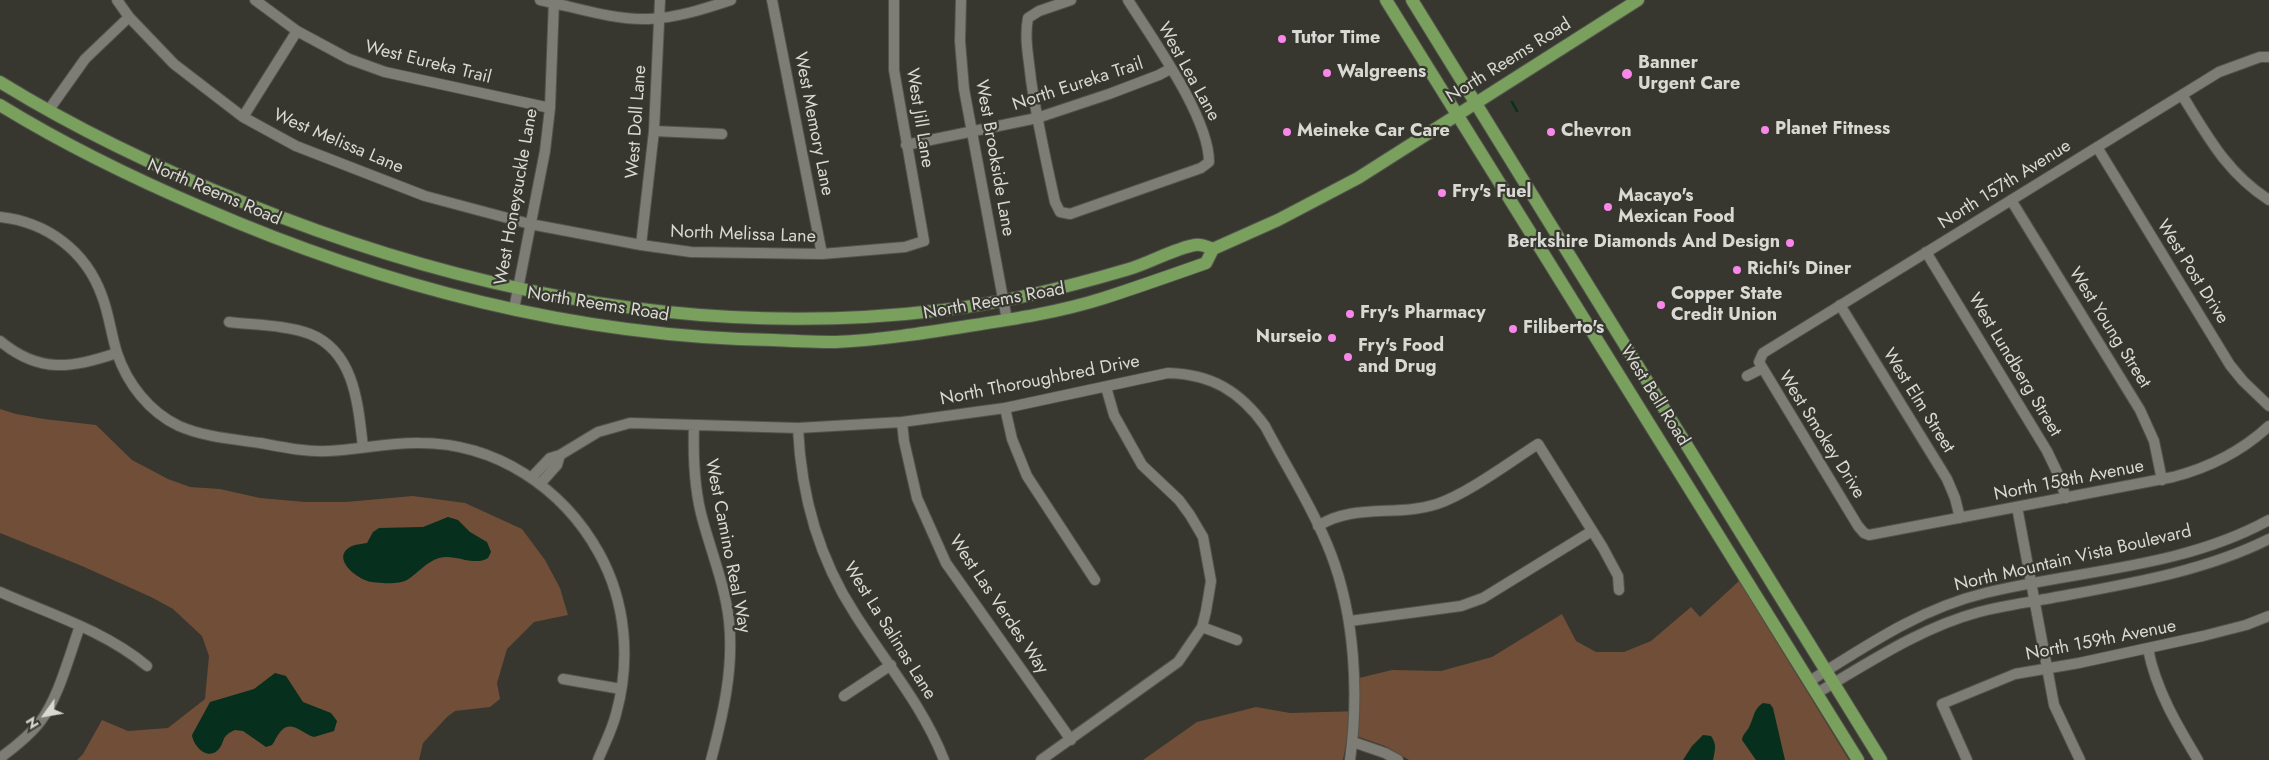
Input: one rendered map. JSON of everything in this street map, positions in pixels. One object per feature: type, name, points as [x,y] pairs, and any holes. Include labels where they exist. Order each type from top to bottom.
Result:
[{"type":"main road","name":"West Bell Road","points":[[1386,0],[1858,760]]},
{"type":"main road","name":"West Bell Road","points":[[1412,0],[1881,760]]},
{"type":"main road","name":"North Reems Road","points":[[0,105],[38,129],[133,178],[245,226],[350,265],[458,297],[627,330],[720,340],[835,342],[916,334],[1007,320],[1103,298],[1206,263],[1213,249],[1328,195],[1366,173],[1638,0]]},
{"type":"main road","name":"North Reems Road","points":[[0,82],[48,110],[148,163],[307,228],[387,255],[518,288],[572,300],[673,314],[761,320],[842,320],[944,310],[1003,300],[1113,273],[1198,244],[1213,249]]},
{"type":"main road","points":[[1580,311],[1598,300]]},
{"type":"street","name":"West Melissa Lane","points":[[117,0],[129,17],[174,64],[243,117],[296,146],[425,196],[530,224]]},
{"type":"street","name":"West Eureka Trail","points":[[254,0],[297,32],[349,60],[385,72],[550,108]]},
{"type":"street","points":[[540,0],[554,1],[609,15],[645,19],[694,12],[731,0]]},
{"type":"street","name":"West Doll Lane","points":[[641,245],[654,131],[660,0]]},
{"type":"street","name":"West Memory Lane","points":[[772,0],[822,254]]},
{"type":"street","name":"West Jill Lane","points":[[894,0],[894,70],[924,241]]},
{"type":"street","name":"West Brookside Lane","points":[[961,0],[960,41],[971,132],[1007,320]]},
{"type":"street","points":[[1037,118],[1027,46],[1028,18],[1039,11],[1071,0]]},
{"type":"street","name":"West Lea Lane","points":[[1037,118],[1055,202],[1060,212],[1070,214],[1135,193],[1201,168],[1209,162],[1209,150],[1198,115],[1128,0]]},
{"type":"street","name":"West Honeysuckle Lane","points":[[514,309],[545,151],[550,108],[554,1]]},
{"type":"street","points":[[48,110],[85,59],[129,17]]},
{"type":"street","points":[[243,117],[297,32]]},
{"type":"street","name":"North 157th Avenue","points":[[1763,353],[2219,72],[2260,57],[2269,57]]},
{"type":"street","name":"North Eureka Trail","points":[[906,145],[1037,118],[1109,94],[1170,69]]},
{"type":"street","points":[[2182,95],[2225,162],[2246,184],[2269,200]]},
{"type":"street","points":[[654,131],[722,134]]},
{"type":"street","name":"West Post Drive","points":[[2097,147],[2230,365],[2243,381],[2269,406]]},
{"type":"street","name":"West Young Street","points":[[2011,200],[2140,410],[2154,441],[2162,480]]},
{"type":"street","points":[[0,217],[22,219],[44,229],[76,252],[91,273],[102,295],[117,353],[127,377],[143,398],[163,416],[178,425],[219,437],[304,450],[325,451],[400,443],[440,444],[496,458],[536,481],[556,497],[574,515],[608,569],[615,591],[624,634],[625,668],[616,715],[598,760]]},
{"type":"street","name":"North Melissa Lane","points":[[530,224],[641,245],[691,252],[822,254],[905,246],[924,241]]},
{"type":"street","name":"West Lundberg Street","points":[[1926,252],[2047,451],[2055,466],[2066,498]]},
{"type":"street","name":"West Elm Street","points":[[1840,305],[1947,479],[1955,498],[1960,518]]},
{"type":"street","points":[[229,322],[309,334],[327,344],[344,363],[352,379],[358,403],[363,447]]},
{"type":"street","points":[[0,342],[25,359],[47,365],[60,366],[90,362],[117,353]]},
{"type":"street","name":"West Smokey Drive","points":[[1763,353],[1759,358],[1761,369],[1864,533]]},
{"type":"street","points":[[1747,376],[1761,369]]},
{"type":"street","name":"North Thoroughbred Drive","points":[[536,481],[557,465],[560,455],[584,439],[613,427],[649,423],[798,428],[902,422],[1005,408],[1168,373],[1187,374],[1232,390],[1252,408],[1265,426],[1318,526]]},
{"type":"street","points":[[1041,760],[1178,662],[1202,627],[1210,581],[1203,537],[1190,514],[1179,500],[1142,465],[1114,415],[1106,387]]},
{"type":"street","points":[[1005,408],[1012,439],[1027,476],[1095,580]]},
{"type":"street","name":"West Las Verdes Way","points":[[902,422],[904,441],[917,498],[946,563],[1070,740]]},
{"type":"street","name":"West Camino Real Way","points":[[694,426],[693,452],[702,520],[722,586],[729,621],[730,658],[724,713],[711,760]]},
{"type":"street","name":"North 158th Avenue","points":[[1864,533],[1873,534],[2162,480],[2193,471],[2223,458],[2246,444],[2269,426]]},
{"type":"street","name":"West La Salinas Lane","points":[[798,428],[804,488],[819,543],[840,590],[920,711],[944,760]]},
{"type":"street","points":[[1350,760],[1353,684],[1350,621],[1344,593],[1331,554],[1318,526],[1331,518],[1347,513],[1420,508],[1437,504],[1460,493],[1538,444],[1618,576],[1619,590]]},
{"type":"street","points":[[2017,507],[2054,706],[2080,760]]},
{"type":"street","name":"North Mountain Vista Boulevard","points":[[1810,681],[1914,618],[1975,596],[2191,551],[2226,539],[2269,520]]},
{"type":"street","points":[[1350,621],[1462,606],[1476,601],[1592,531]]},
{"type":"street","name":"North Mountain Vista Boulevard","points":[[1817,693],[1900,643],[1940,625],[1981,612],[2090,591],[2192,567],[2233,554],[2269,539]]},
{"type":"street","points":[[0,592],[110,639],[147,666]]},
{"type":"street","name":"North 159th Avenue","points":[[1967,760],[1942,704],[2015,674],[2148,649],[2246,625],[2269,616]]},
{"type":"street","points":[[0,758],[29,735],[40,721],[50,704],[80,626]]},
{"type":"street","points":[[1202,627],[1237,640]]},
{"type":"street","points":[[2148,649],[2152,671],[2170,714],[2198,760]]},
{"type":"street","points":[[844,696],[891,665]]},
{"type":"street","points":[[563,678],[621,689]]},
{"type":"street","points":[[1352,742],[1378,750],[1398,760]]},
{"type":"shaded area","points":[[0,409],[44,419],[96,425],[132,460],[168,479],[190,487],[220,489],[260,498],[305,502],[346,502],[413,496],[465,503],[522,529],[545,560],[560,588],[568,615],[534,622],[507,649],[497,683],[500,699],[490,707],[455,711],[447,717],[423,743],[419,760],[77,760],[83,754],[102,720],[128,731],[168,728],[205,699],[209,656],[202,636],[173,609],[82,566],[0,533]]},
{"type":"shaded area","points":[[448,517],[458,520],[470,532],[487,542],[491,552],[488,558],[470,561],[451,557],[439,558],[426,565],[407,580],[399,583],[366,580],[353,573],[344,562],[343,556],[346,551],[352,546],[367,543],[373,532],[379,528],[423,527]]},
{"type":"shaded area","points":[[1739,581],[1849,760],[1409,760],[1385,746],[1348,733],[1343,760],[1143,760],[1197,722],[1256,707],[1290,713],[1360,711],[1359,678],[1392,670],[1441,671],[1492,657],[1562,614],[1576,641],[1596,652],[1624,652],[1651,641],[1691,607],[1700,617]]},
{"type":"shaded area","points":[[275,673],[286,676],[303,702],[331,713],[337,721],[334,731],[314,737],[289,726],[278,734],[272,745],[266,747],[243,731],[235,730],[227,735],[220,748],[213,753],[205,753],[197,747],[192,735],[210,702],[254,689]]},
{"type":"shaded area","points":[[1763,703],[1770,704],[1773,708],[1785,760],[1756,760],[1742,740],[1756,710]]},
{"type":"shaded area","points":[[1703,735],[1711,736],[1715,744],[1713,760],[1683,760],[1692,746]]},
{"type":"waterway","points":[[1512,102],[1517,111]]},
{"type":"place","name":"Tutor Time","points":[[1282,39]]},
{"type":"place","name":"Walgreens","points":[[1327,73]]},
{"type":"place","name":"Banner Urgent Care","points":[[1627,74]]},
{"type":"place","name":"Planet Fitness","points":[[1765,130]]},
{"type":"place","name":"Meineke Car Care","points":[[1287,132]]},
{"type":"place","name":"Chevron","points":[[1551,132]]},
{"type":"place","name":"Fry's Fuel","points":[[1442,193]]},
{"type":"place","name":"Macayo's Mexican Food","points":[[1608,207]]},
{"type":"place","name":"Berkshire Diamonds And Design","points":[[1790,243]]},
{"type":"place","name":"Richi's Diner","points":[[1737,270]]},
{"type":"place","name":"Copper State Credit Union","points":[[1661,305]]},
{"type":"place","name":"Fry's Pharmacy","points":[[1350,314]]},
{"type":"place","name":"Filiberto's","points":[[1513,329]]},
{"type":"place","name":"Nurseio","points":[[1332,338]]},
{"type":"place","name":"Fry's Food and Drug","points":[[1348,357]]}]
